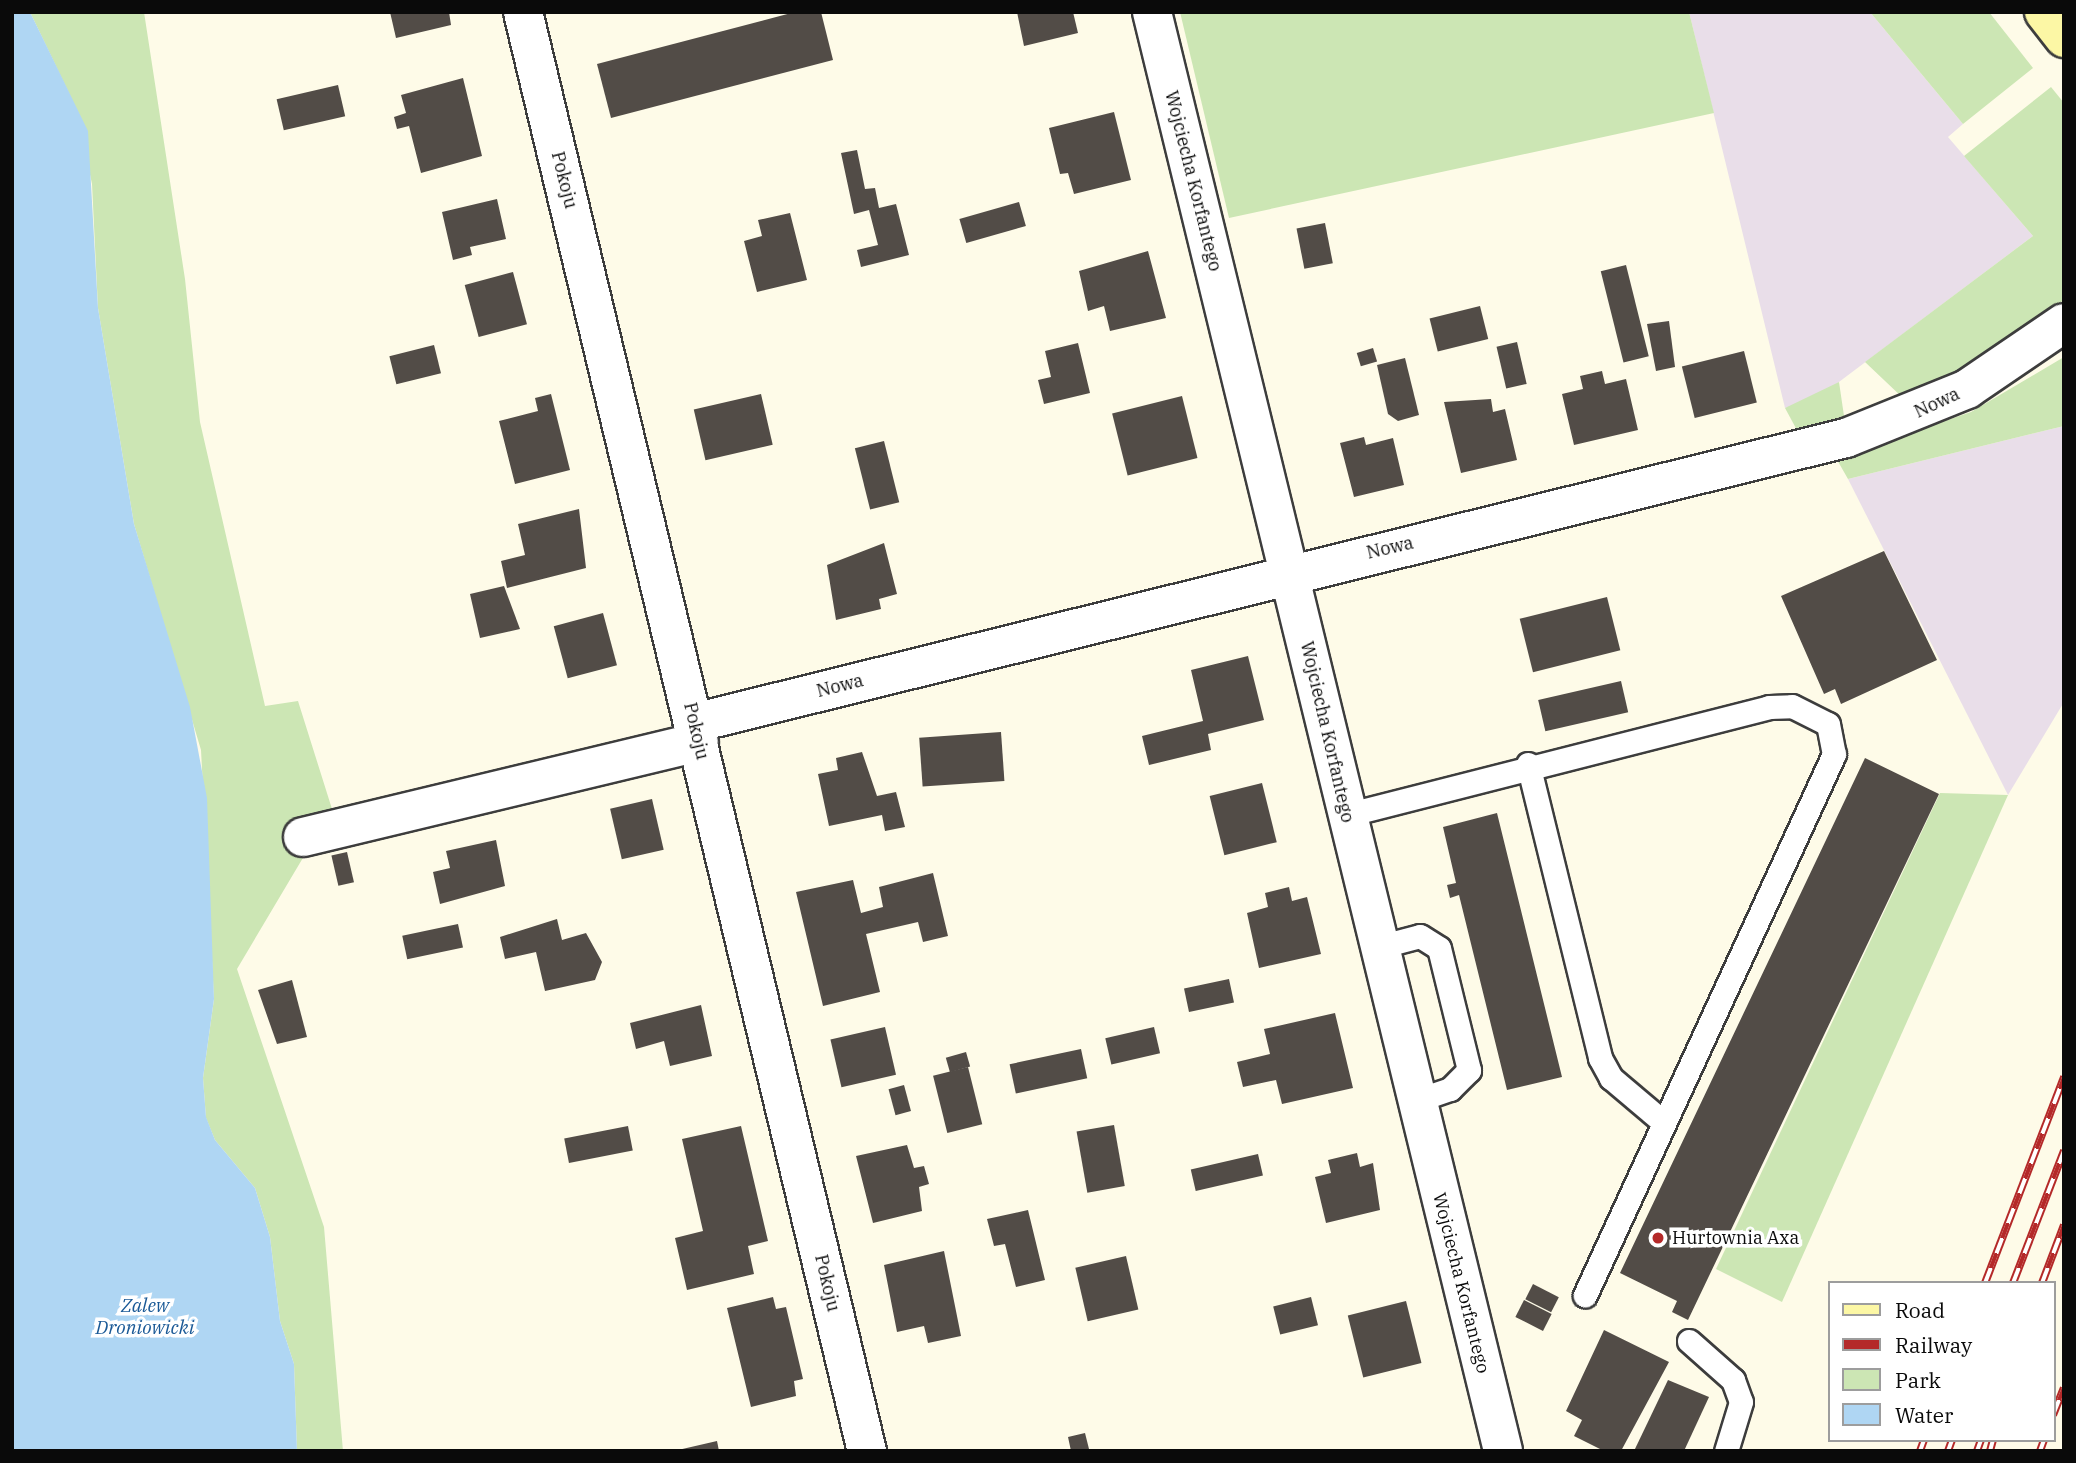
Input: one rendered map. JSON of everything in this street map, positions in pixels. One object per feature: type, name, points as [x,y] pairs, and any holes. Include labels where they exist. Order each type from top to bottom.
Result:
[{"type":"main road","points":[[2044,12],[2064,38]]},
{"type":"street","name":"Pokoju","points":[[523,12],[867,1451]]},
{"type":"street","name":"Wojciecha Korfantego","points":[[1152,12],[1503,1451]]},
{"type":"street","name":"Nowa","points":[[303,837],[1289,572],[1884,426],[1967,389],[2064,323]]},
{"type":"lane","points":[[1346,816],[1528,764],[1769,707],[1811,713],[1828,724],[1833,738],[1834,754],[1662,1122],[1585,1295]]},
{"type":"lane","points":[[1528,764],[1600,1058],[1611,1078],[1662,1122]]},
{"type":"lane","points":[[1378,947],[1420,936],[1439,948],[1469,1070],[1451,1089],[1416,1101]]},
{"type":"lane","points":[[1689,1341],[1720,1366],[1741,1402],[1726,1451]]},
{"type":"shaded area","points":[[1689,12],[1870,12],[1963,124],[1948,137],[2033,236],[1815,400],[1785,408]]},
{"type":"shaded area","points":[[2064,426],[2064,702],[2008,795],[1848,479]]},
{"type":"green space","points":[[30,12],[144,12],[185,279],[200,422],[265,706],[298,701],[332,809],[237,969],[324,1227],[343,1451],[297,1451],[294,1364],[280,1321],[270,1237],[255,1188],[215,1140],[206,1118],[203,1078],[214,999],[201,750],[134,524],[98,308],[92,184],[76,108]]},
{"type":"green space","points":[[1180,12],[1689,12],[1714,113],[1229,218]]},
{"type":"green space","points":[[1870,12],[1989,12],[2033,68],[1963,124]]},
{"type":"green space","points":[[2051,87],[2064,103],[2064,300],[1951,378],[1904,399],[1865,362],[2033,236],[1964,156]]},
{"type":"green space","points":[[2064,357],[2064,426],[1848,479],[1836,458],[1971,412]]},
{"type":"green space","points":[[1839,382],[1844,416],[1798,432],[1785,408]]},
{"type":"green space","points":[[1940,793],[2008,795],[1782,1302],[1716,1269]]},
{"type":"water","name":"Zalew Droniowicki","points":[[12,12],[30,12],[88,131],[98,308],[134,524],[190,707],[207,798],[214,999],[203,1078],[206,1117],[215,1140],[255,1188],[270,1237],[280,1321],[294,1364],[297,1451],[12,1450]]},
{"type":"building","points":[[390,12],[449,12],[451,25],[396,38]]},
{"type":"building","points":[[795,12],[821,12],[833,60],[611,118],[597,64]]},
{"type":"building","points":[[1017,12],[1073,12],[1078,33],[1024,46]]},
{"type":"building","points":[[463,78],[482,156],[421,173],[409,126],[397,129],[394,117],[406,113],[401,95]]},
{"type":"building","points":[[338,85],[345,116],[284,130],[277,99]]},
{"type":"building","points":[[1114,112],[1131,180],[1074,194],[1068,173],[1060,174],[1049,128]]},
{"type":"building","points":[[857,150],[865,189],[875,188],[879,208],[896,204],[909,255],[861,267],[857,250],[878,245],[869,210],[854,214],[841,153]]},
{"type":"building","points":[[497,199],[506,239],[470,247],[472,255],[453,260],[442,212]]},
{"type":"building","points":[[1019,202],[1026,226],[966,243],[959,219]]},
{"type":"building","points":[[790,213],[807,280],[757,292],[744,241],[762,236],[758,220]]},
{"type":"building","points":[[1325,223],[1333,263],[1304,269],[1297,229]]},
{"type":"building","points":[[1148,251],[1166,318],[1110,331],[1104,306],[1088,311],[1079,271]]},
{"type":"building","points":[[1626,265],[1649,356],[1624,362],[1601,271]]},
{"type":"building","points":[[513,272],[527,324],[479,337],[465,285]]},
{"type":"building","points":[[1480,306],[1488,339],[1438,352],[1430,319]]},
{"type":"building","points":[[1669,321],[1675,367],[1656,371],[1647,324]]},
{"type":"building","points":[[1517,342],[1527,384],[1506,389],[1497,347]]},
{"type":"building","points":[[1078,343],[1090,393],[1044,404],[1038,380],[1051,377],[1045,351]]},
{"type":"building","points":[[434,345],[441,373],[396,384],[389,356]]},
{"type":"building","points":[[1373,348],[1377,361],[1361,366],[1357,353]]},
{"type":"building","points":[[1744,351],[1757,402],[1695,418],[1682,366]]},
{"type":"building","points":[[1405,358],[1419,415],[1398,421],[1388,414],[1377,365]]},
{"type":"building","points":[[1602,371],[1605,384],[1626,379],[1638,430],[1574,445],[1562,394],[1583,389],[1580,376]]},
{"type":"building","points":[[551,394],[570,470],[515,484],[499,421],[538,411],[535,398]]},
{"type":"building","points":[[761,394],[773,445],[705,460],[694,410]]},
{"type":"building","points":[[1182,396],[1197,458],[1128,476],[1112,413]]},
{"type":"building","points":[[1491,399],[1493,412],[1505,409],[1517,460],[1461,473],[1444,402]]},
{"type":"building","points":[[1364,437],[1366,445],[1393,438],[1404,485],[1354,497],[1340,443]]},
{"type":"building","points":[[884,441],[899,502],[870,509],[855,448]]},
{"type":"building","points":[[579,509],[586,568],[507,588],[501,561],[525,555],[518,524]]},
{"type":"building","points":[[884,543],[897,594],[879,599],[881,609],[836,620],[827,565]]},
{"type":"building","points":[[1884,551],[1937,660],[1841,704],[1835,689],[1824,694],[1781,596]]},
{"type":"building","points":[[504,586],[520,629],[480,638],[470,594]]},
{"type":"building","points":[[1607,597],[1620,650],[1533,672],[1520,619]]},
{"type":"building","points":[[603,613],[617,665],[568,678],[554,626]]},
{"type":"building","points":[[1248,656],[1264,720],[1208,734],[1211,750],[1149,765],[1142,736],[1203,721],[1191,670]]},
{"type":"building","points":[[1621,681],[1628,712],[1545,731],[1538,700]]},
{"type":"building","points":[[1001,732],[1004,781],[923,787],[919,738]]},
{"type":"building","points":[[862,752],[877,796],[896,792],[905,827],[885,831],[882,815],[829,826],[818,774],[838,770],[836,758]]},
{"type":"building","points":[[1865,758],[1939,794],[1688,1320],[1672,1312],[1677,1301],[1620,1273]]},
{"type":"building","points":[[1262,783],[1277,842],[1224,855],[1210,796]]},
{"type":"building","points":[[652,799],[664,850],[622,859],[610,809]]},
{"type":"building","points":[[1497,813],[1562,1077],[1507,1090],[1459,895],[1450,898],[1447,885],[1456,883],[1443,827]]},
{"type":"building","points":[[496,840],[505,886],[440,904],[433,872],[450,868],[446,851]]},
{"type":"building","points":[[347,852],[354,882],[338,886],[331,856]]},
{"type":"building","points":[[933,873],[948,936],[923,942],[918,922],[866,934],[880,992],[823,1006],[796,892],[853,880],[861,913],[883,907],[879,887]]},
{"type":"building","points":[[1289,887],[1292,901],[1307,897],[1321,954],[1259,968],[1247,913],[1268,907],[1265,893]]},
{"type":"building","points":[[557,919],[562,940],[586,933],[602,962],[595,980],[545,991],[536,952],[505,959],[500,937]]},
{"type":"building","points":[[458,924],[463,947],[407,959],[402,936]]},
{"type":"building","points":[[1229,979],[1234,1002],[1189,1012],[1184,989]]},
{"type":"building","points":[[292,980],[307,1037],[277,1044],[258,990]]},
{"type":"building","points":[[701,1005],[712,1056],[670,1066],[664,1041],[636,1049],[630,1023]]},
{"type":"building","points":[[1335,1013],[1353,1088],[1282,1104],[1276,1080],[1243,1087],[1237,1062],[1270,1054],[1264,1029]]},
{"type":"building","points":[[885,1027],[896,1075],[841,1087],[830,1040]]},
{"type":"building","points":[[1154,1027],[1160,1053],[1111,1065],[1105,1038]]},
{"type":"building","points":[[1081,1049],[1087,1078],[1016,1094],[1010,1064]]},
{"type":"building","points":[[966,1052],[970,1066],[950,1072],[946,1058]]},
{"type":"building","points":[[968,1067],[982,1124],[947,1133],[933,1076]]},
{"type":"building","points":[[904,1085],[911,1111],[896,1115],[889,1089]]},
{"type":"building","points":[[1114,1125],[1125,1186],[1087,1193],[1077,1132]]},
{"type":"building","points":[[628,1126],[633,1151],[569,1163],[564,1138]]},
{"type":"building","points":[[741,1126],[768,1241],[748,1246],[754,1274],[687,1290],[675,1238],[703,1231],[682,1139]]},
{"type":"building","points":[[907,1145],[914,1168],[924,1166],[929,1184],[919,1187],[922,1211],[873,1223],[856,1156]]},
{"type":"building","points":[[1357,1153],[1360,1167],[1373,1163],[1380,1210],[1326,1223],[1315,1177],[1331,1173],[1328,1160]]},
{"type":"building","points":[[1258,1154],[1263,1175],[1196,1191],[1191,1170]]},
{"type":"building","points":[[1028,1210],[1045,1280],[1016,1287],[1005,1244],[994,1246],[987,1219]]},
{"type":"building","points":[[944,1251],[961,1336],[928,1343],[924,1326],[897,1332],[884,1265]]},
{"type":"building","points":[[1126,1256],[1138,1310],[1088,1321],[1075,1268]]},
{"type":"building","points":[[1533,1284],[1559,1297],[1551,1312],[1525,1299]]},
{"type":"building","points":[[773,1297],[776,1309],[786,1307],[803,1379],[794,1381],[796,1396],[751,1407],[727,1308]]},
{"type":"building","points":[[1311,1297],[1318,1325],[1280,1335],[1273,1306]]},
{"type":"building","points":[[1524,1300],[1552,1314],[1543,1331],[1515,1317]]},
{"type":"building","points":[[1406,1301],[1421,1363],[1363,1378],[1348,1316]]},
{"type":"building","points":[[1604,1330],[1669,1362],[1621,1451],[1604,1451],[1574,1436],[1582,1420],[1566,1411]]},
{"type":"building","points":[[1668,1380],[1709,1397],[1684,1451],[1634,1451]]},
{"type":"building","points":[[1085,1433],[1089,1449],[1106,1451],[1071,1451],[1068,1437]]},
{"type":"building","points":[[717,1441],[719,1451],[678,1451],[678,1450]]},
{"type":"railway","points":[[1986,1281],[2064,1077]]},
{"type":"railway","points":[[2014,1281],[2064,1151]]},
{"type":"railway","points":[[2043,1281],[2064,1225]]},
{"type":"railway","points":[[2055,1410],[2064,1388]]},
{"type":"railway","points":[[1920,1451],[1923,1442]]},
{"type":"railway","points":[[1948,1451],[1951,1442]]},
{"type":"railway","points":[[1977,1451],[1980,1442]]},
{"type":"railway","points":[[1990,1451],[1992,1442]]},
{"type":"railway","points":[[2040,1451],[2043,1442]]},
{"type":"place","name":"Hurtownia Axa","points":[[1658,1238]]}]
